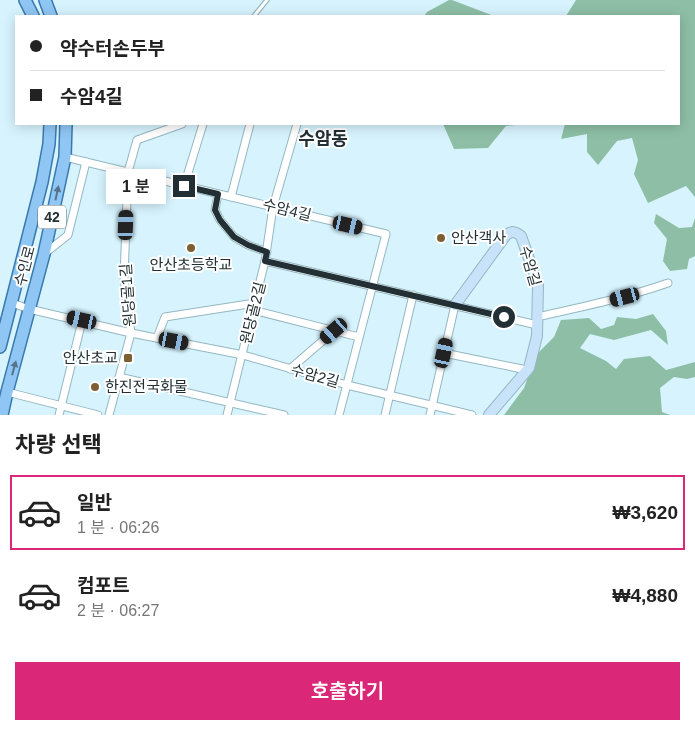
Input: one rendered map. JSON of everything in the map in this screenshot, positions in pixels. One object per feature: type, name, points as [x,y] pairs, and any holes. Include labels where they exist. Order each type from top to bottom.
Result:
[{"type":"main road","points":[[25,0],[32,15]]},
{"type":"main road","points":[[45,0],[51,15]]},
{"type":"main road","name":"수인로","points":[[0,347],[42,182],[49,144],[50,125]]},
{"type":"main road","name":"수인로","points":[[2,415],[44,254],[65,157],[66,125]]},
{"type":"street","points":[[128,172],[137,140],[179,125]]},
{"type":"street","points":[[184,186],[203,125]]},
{"type":"street","points":[[232,197],[250,125]]},
{"type":"street","name":"원당골2길","points":[[227,415],[267,252],[273,207],[297,125]]},
{"type":"street","name":"수암4길","points":[[65,157],[386,234],[372,286]]},
{"type":"street","points":[[44,254],[68,235],[86,162]]},
{"type":"street","name":"원당골1길","points":[[109,415],[131,332],[124,277],[128,172]]},
{"type":"street","points":[[218,194],[215,210],[220,220],[234,237],[267,252]]},
{"type":"street","name":"수암길","points":[[455,305],[506,235],[511,231],[521,236],[538,284],[537,336],[529,368],[489,415]]},
{"type":"street","points":[[265,261],[455,305],[537,321],[643,292],[668,283]]},
{"type":"street","points":[[339,415],[372,286]]},
{"type":"street","points":[[385,415],[413,295]]},
{"type":"street","name":"수암2길","points":[[12,303],[157,338],[242,355],[347,385],[472,415]]},
{"type":"street","points":[[430,415],[455,305]]},
{"type":"street","points":[[157,338],[165,317],[254,306],[359,337]]},
{"type":"street","points":[[59,415],[82,320]]},
{"type":"street","points":[[290,368],[334,331]]},
{"type":"street","points":[[444,353],[527,370]]},
{"type":"street","points":[[119,377],[284,415]]},
{"type":"street","points":[[8,392],[98,415]]},
{"type":"lane","points":[[255,15],[267,0]]},
{"type":"green space","points":[[452,0],[491,15],[425,15],[427,12]]},
{"type":"green space","points":[[576,0],[695,0],[695,197],[686,186],[648,203],[634,174],[638,160],[632,138],[617,141],[598,165],[587,152],[587,134],[561,139],[565,125],[680,125],[680,15],[567,15]]},
{"type":"green space","points":[[443,125],[516,125],[506,126],[488,148],[454,149]]},
{"type":"green space","points":[[656,214],[679,228],[692,227],[695,218],[695,256],[689,259],[687,269],[670,271],[663,261],[667,239],[654,223]]},
{"type":"green space","points":[[653,314],[666,331],[668,345],[651,330],[614,340],[590,334],[580,348],[606,361],[616,369],[624,359],[650,356],[666,370],[695,362],[695,377],[687,379],[674,377],[660,388],[662,412],[670,415],[504,415],[524,388],[536,355],[554,337],[561,320],[589,318],[601,329],[614,325],[617,317],[636,319]]},
{"type":"place","name":"안산객사","points":[[441,238]]},
{"type":"place","name":"안산초등학교","points":[[191,248]]},
{"type":"place","name":"안산초교","points":[[128,358]]},
{"type":"place","name":"한진전국화물","points":[[95,387]]},
{"type":"district","name":"수암동","points":[[323,139]]},
{"type":"route","points":[[184,186],[218,194],[215,210],[220,220],[234,237],[267,252],[265,261],[504,317]]}]
